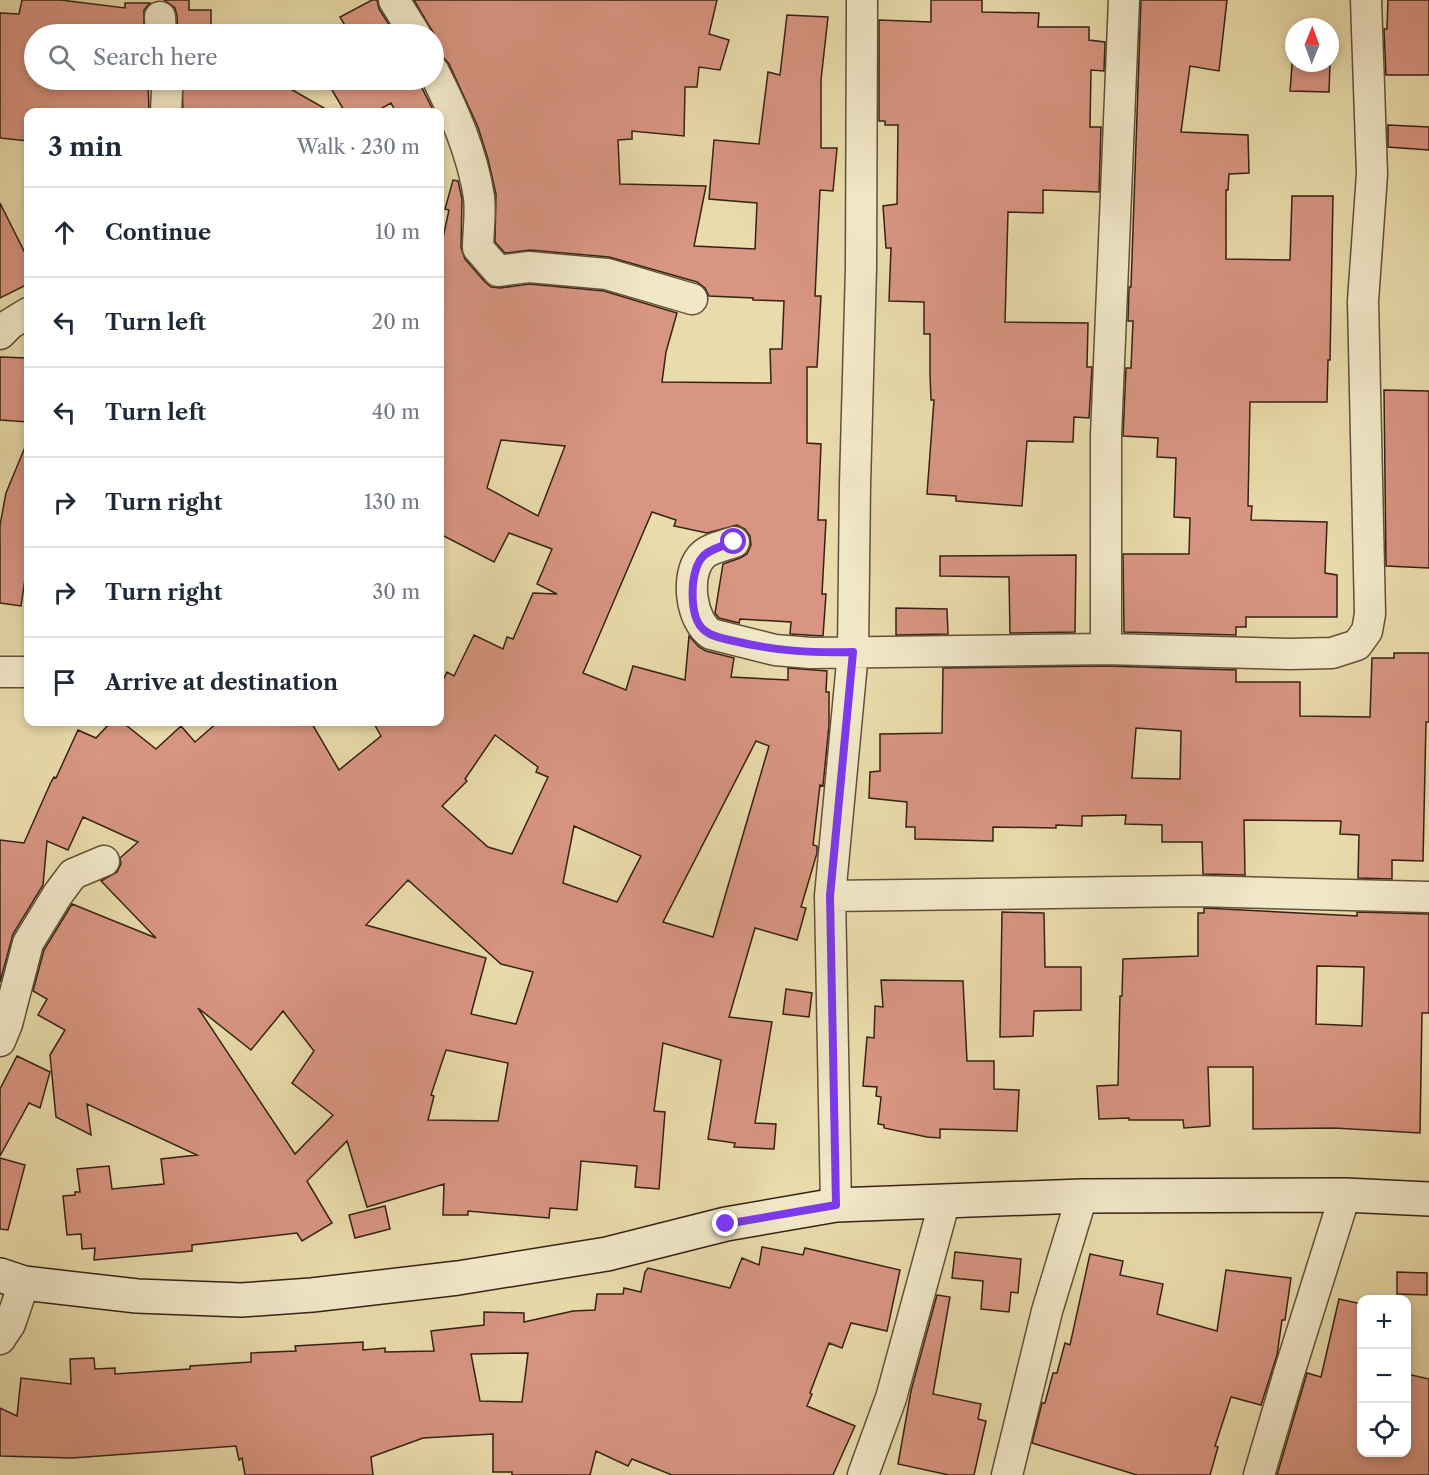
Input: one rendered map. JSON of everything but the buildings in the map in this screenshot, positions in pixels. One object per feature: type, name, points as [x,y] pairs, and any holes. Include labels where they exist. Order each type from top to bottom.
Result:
[{"type":"street","points":[[394,0],[409,24]]},
{"type":"street","points":[[836,1205],[830,896],[853,652],[861,268],[862,0]]},
{"type":"street","points":[[1106,650],[1106,435],[1124,0]]},
{"type":"street","points":[[734,542],[707,552],[699,560],[694,571],[692,591],[696,615],[703,629],[723,638],[775,650],[811,653],[1106,650],[1290,654],[1332,653],[1357,645],[1367,631],[1370,614],[1363,301],[1372,174],[1366,0]]},
{"type":"street","points":[[166,108],[167,90]]},
{"type":"street","points":[[443,90],[461,129],[472,166],[479,199],[478,248],[498,271],[529,267],[607,274],[692,298]]},
{"type":"street","points":[[0,334],[24,315]]},
{"type":"street","points":[[0,672],[24,672]]},
{"type":"street","points":[[0,1041],[7,1024],[28,943],[73,874],[104,861]]},
{"type":"street","points":[[830,896],[1195,891],[1429,897]]},
{"type":"street","points":[[1259,1475],[1345,1195]]},
{"type":"street","points":[[0,1339],[10,1324],[12,1279],[137,1296],[241,1300],[458,1278],[595,1256],[726,1224],[836,1205],[1082,1196],[1345,1195],[1420,1199]]},
{"type":"street","points":[[1007,1475],[1047,1311],[1082,1196]]},
{"type":"street","points":[[864,1475],[891,1398],[945,1200]]},
{"type":"route","points":[[726,1224],[836,1205],[830,896],[853,652],[811,653],[775,650],[723,638],[703,629],[698,623],[693,605],[694,571],[702,555],[734,542]]}]
